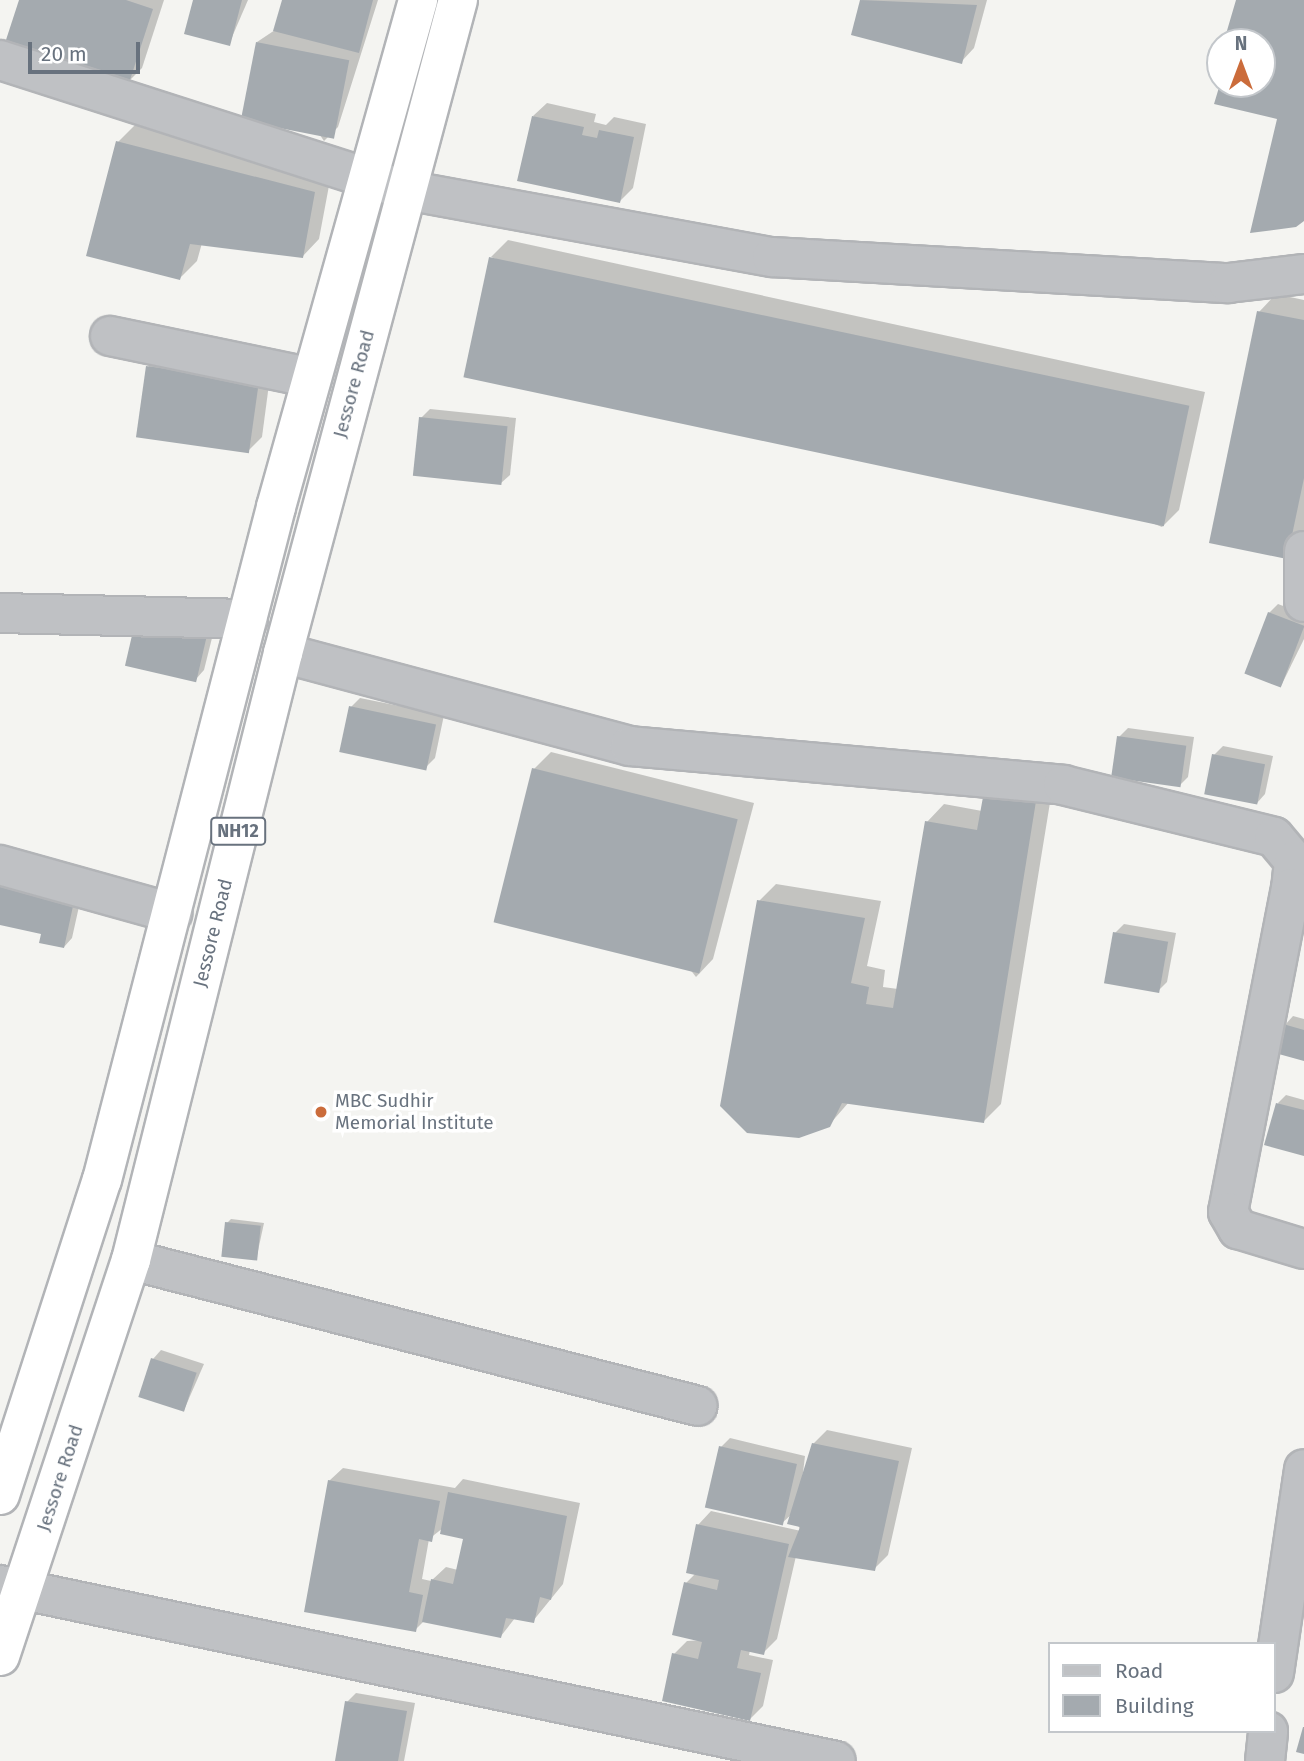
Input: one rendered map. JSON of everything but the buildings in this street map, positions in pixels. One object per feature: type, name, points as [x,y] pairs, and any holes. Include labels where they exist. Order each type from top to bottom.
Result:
[{"type":"highway","name":"NH12","points":[[0,1495],[102,1180],[312,378],[418,0]]},
{"type":"highway","name":"Jessore Road","points":[[0,1656],[12,1587],[131,1260],[282,653],[458,0]]},
{"type":"street","points":[[0,60],[406,190],[772,257],[1228,283],[1304,274]]},
{"type":"street","points":[[110,336],[312,378]]},
{"type":"street","points":[[1304,551],[1304,602]]},
{"type":"street","points":[[0,614],[248,619]]},
{"type":"street","points":[[282,653],[630,746],[1063,785],[1274,837],[1299,847],[1290,950],[1227,1212],[1238,1229],[1304,1249]]},
{"type":"street","points":[[0,865],[172,913]]},
{"type":"street","points":[[131,1260],[698,1406]]},
{"type":"street","points":[[1276,1659],[1304,1469]]},
{"type":"street","points":[[12,1587],[738,1751],[836,1761]]},
{"type":"street","points":[[1265,1761],[1268,1733]]},
{"type":"place","name":"MBC Sudhir Memorial Institute","points":[[321,1112]]}]
